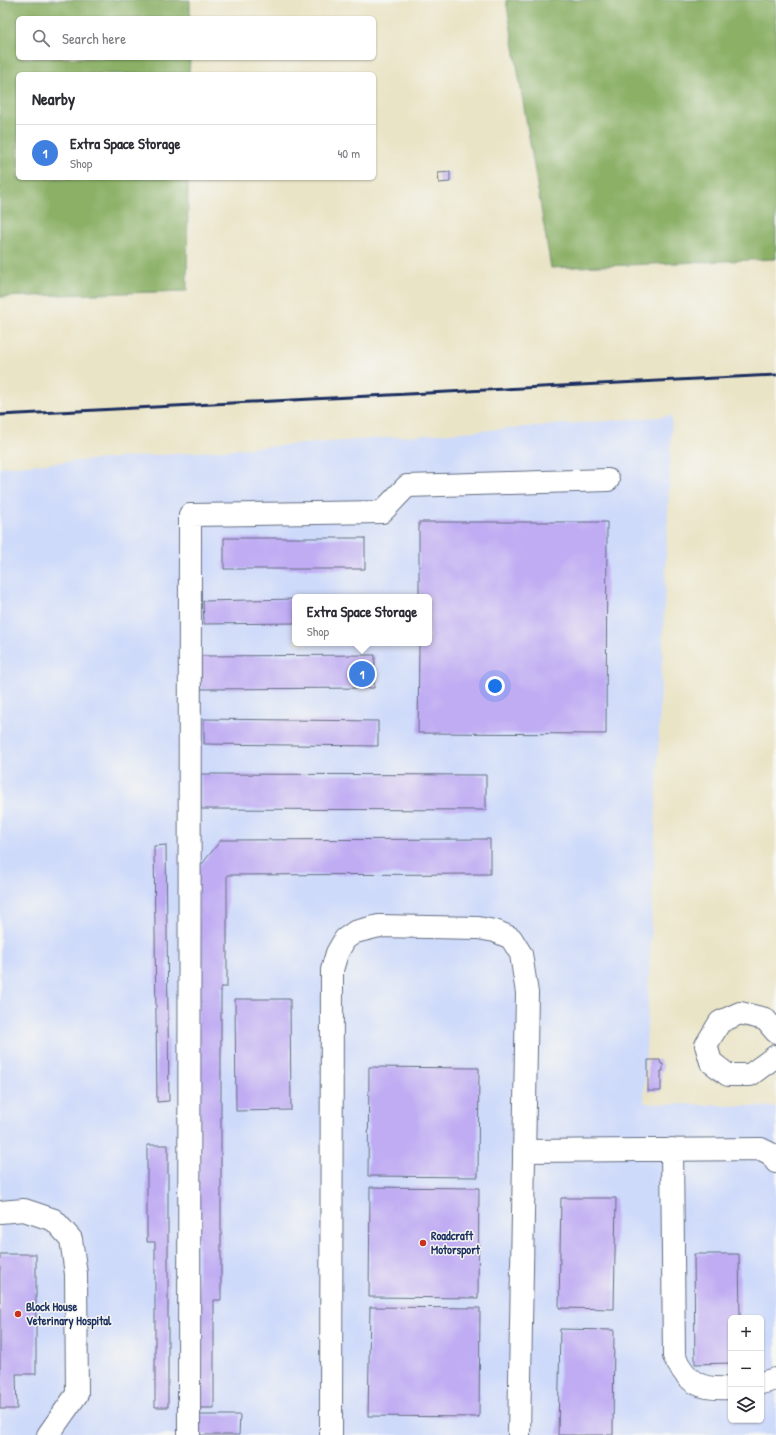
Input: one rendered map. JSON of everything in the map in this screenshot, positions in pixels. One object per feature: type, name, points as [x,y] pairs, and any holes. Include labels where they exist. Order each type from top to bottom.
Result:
[{"type":"lane","points":[[189,1435],[190,515],[382,512],[407,486],[608,480]]},
{"type":"lane","points":[[331,1435],[332,970],[337,953],[345,939],[356,932],[379,926],[478,928],[495,931],[512,938],[521,954],[526,993],[519,1435]]},
{"type":"lane","points":[[776,1032],[764,1019],[740,1013],[720,1022],[706,1045],[711,1062],[728,1075],[750,1075],[776,1056]]},
{"type":"lane","points":[[672,1149],[674,1356],[681,1371],[693,1383],[714,1389],[728,1388]]},
{"type":"lane","points":[[524,1151],[760,1149],[771,1154],[776,1162]]},
{"type":"lane","points":[[0,1212],[24,1210],[54,1220],[71,1239],[76,1274],[77,1394],[48,1435]]},
{"type":"lane","points":[[764,1382],[776,1378]]},
{"type":"shaded area","points":[[672,416],[644,1103],[776,1107],[776,1435],[0,1435],[0,467]]},
{"type":"green space","points":[[0,0],[190,0],[190,16],[16,16],[16,60],[190,60],[189,72],[16,72],[16,180],[188,180],[187,291],[0,297]]},
{"type":"green space","points":[[506,0],[776,0],[776,259],[551,268]]},
{"type":"building","points":[[450,172],[450,182],[439,183],[438,173]]},
{"type":"building","points":[[419,522],[607,522],[606,734],[418,733],[419,646],[432,646],[432,594],[419,594]]},
{"type":"building","points":[[224,538],[365,538],[365,569],[224,569]]},
{"type":"building","points":[[292,599],[292,623],[204,624],[203,601]]},
{"type":"building","points":[[375,655],[374,688],[201,689],[201,656]]},
{"type":"building","points":[[204,719],[378,721],[378,746],[204,744]]},
{"type":"building","points":[[201,774],[486,775],[486,810],[201,809]]},
{"type":"building","points":[[490,839],[490,874],[227,875],[227,987],[221,987],[221,1300],[214,1300],[214,1408],[198,1408],[198,869],[221,840]]},
{"type":"building","points":[[166,845],[169,1101],[157,1102],[154,846]]},
{"type":"building","points":[[235,999],[290,999],[291,1110],[236,1111]]},
{"type":"building","points":[[648,1060],[660,1060],[661,1064],[663,1064],[663,1071],[661,1071],[661,1091],[648,1091]]},
{"type":"building","points":[[369,1067],[479,1068],[478,1177],[368,1176]]},
{"type":"building","points":[[147,1145],[168,1145],[168,1407],[155,1407],[155,1242],[147,1242]]},
{"type":"building","points":[[370,1187],[479,1188],[478,1298],[369,1297]]},
{"type":"building","points":[[561,1198],[616,1198],[614,1309],[559,1308]]},
{"type":"building","name":"Block House Veterinary Hospital","points":[[0,1254],[36,1254],[36,1374],[16,1374],[17,1409],[0,1409]]},
{"type":"building","points":[[694,1254],[739,1254],[740,1315],[728,1315],[728,1363],[695,1364]]},
{"type":"building","points":[[370,1307],[480,1308],[479,1417],[368,1416]]},
{"type":"building","points":[[560,1329],[614,1330],[613,1435],[558,1435]]},
{"type":"building","points":[[199,1415],[240,1415],[239,1435],[199,1435]]},
{"type":"railway","points":[[0,415],[776,375]]},
{"type":"place","name":"Extra Space Storage","points":[[362,674]]},
{"type":"place","name":"Roadcraft Motorsport","points":[[423,1243]]},
{"type":"place","name":"Block House Veterinary Hospital","points":[[18,1314]]}]
